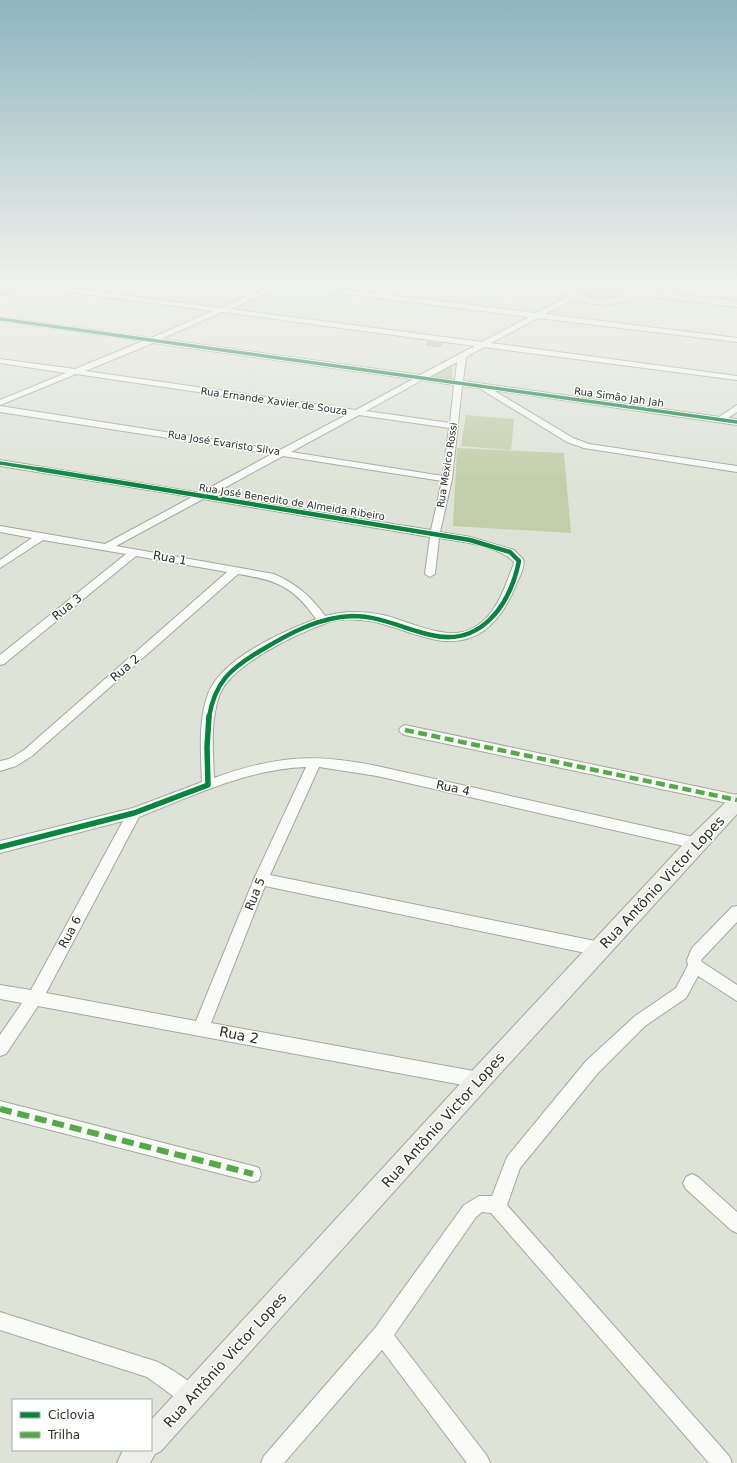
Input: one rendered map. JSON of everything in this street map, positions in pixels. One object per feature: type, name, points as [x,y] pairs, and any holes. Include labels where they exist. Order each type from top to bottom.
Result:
[{"type":"main road","name":"Rua Antônio Victor Lopes","points":[[152,1440],[479,1080],[737,801]]},
{"type":"main road","points":[[130,1463],[141,1451]]},
{"type":"street","points":[[0,403],[130,349]]},
{"type":"street","name":"Rua Simão Jah Jah","points":[[218,349],[737,422]]},
{"type":"street","points":[[107,547],[358,413],[472,349]]},
{"type":"street","points":[[522,349],[737,378]]},
{"type":"street","name":"Rua Mexico Rossi","points":[[430,574],[435,534],[447,479],[462,355]]},
{"type":"street","name":"Rua Ernande Xavier de Souza","points":[[0,361],[453,426]]},
{"type":"street","points":[[478,386],[570,440],[587,446],[603,450],[737,469]]},
{"type":"street","points":[[720,420],[737,408]]},
{"type":"street","name":"Rua José Evaristo Silva","points":[[0,409],[284,452],[447,479]]},
{"type":"street","name":"Rua José Benedito de Almeida Ribeiro","points":[[0,463],[435,534],[482,543],[510,552],[519,562],[496,615],[487,625],[460,636],[431,636],[416,632],[394,622],[371,617],[352,616],[323,621]]},
{"type":"street","name":"Rua 1","points":[[0,529],[270,576],[291,585],[306,597],[323,621]]},
{"type":"street","points":[[0,565],[40,536]]},
{"type":"street","name":"Rua 3","points":[[0,661],[134,552]]},
{"type":"street","name":"Rua 2","points":[[6,765],[28,753],[236,570]]},
{"type":"street","points":[[208,785],[206,750],[211,703],[219,684],[232,670],[253,656],[305,628],[323,621]]},
{"type":"street","points":[[405,730],[737,801]]},
{"type":"street","name":"Rua 4","points":[[0,847],[134,813],[245,772],[279,765],[315,762],[395,776],[697,843]]},
{"type":"street","name":"Rua 5","points":[[201,1028],[261,880],[315,762]]},
{"type":"street","name":"Rua 6","points":[[0,1048],[35,998],[134,813]]},
{"type":"street","points":[[261,880],[600,949]]},
{"type":"street","points":[[497,1207],[513,1163],[587,1073],[640,1021],[681,993],[695,966],[694,960],[697,952],[737,912]]},
{"type":"street","points":[[695,966],[737,994]]},
{"type":"street","name":"Rua 2","points":[[0,992],[479,1080]]},
{"type":"street","points":[[0,1109],[253,1174]]},
{"type":"street","points":[[692,1183],[737,1224]]},
{"type":"street","points":[[271,1463],[382,1335],[470,1211],[478,1204],[488,1202],[497,1207],[722,1463]]},
{"type":"street","points":[[0,1321],[151,1370],[165,1377],[191,1397]]},
{"type":"street","points":[[382,1335],[480,1463]]},
{"type":"green space","points":[[452,366],[452,380],[429,377]]},
{"type":"green space","points":[[466,415],[514,419],[511,450],[461,446]]},
{"type":"green space","points":[[457,448],[564,453],[571,533],[453,526]]},
{"type":"marked path","points":[[405,730],[737,800]]},
{"type":"marked path","points":[[0,1109],[253,1174]]},
{"type":"cycle path","points":[[217,349],[737,422]]},
{"type":"cycle path","points":[[0,463],[470,540],[510,552],[519,561],[507,595],[497,613],[483,627],[474,632],[459,636],[432,636],[383,619],[363,616],[345,616],[327,619],[311,625],[282,639],[237,666],[219,684],[214,694],[211,706],[208,733],[208,785],[134,813],[0,847]]}]
